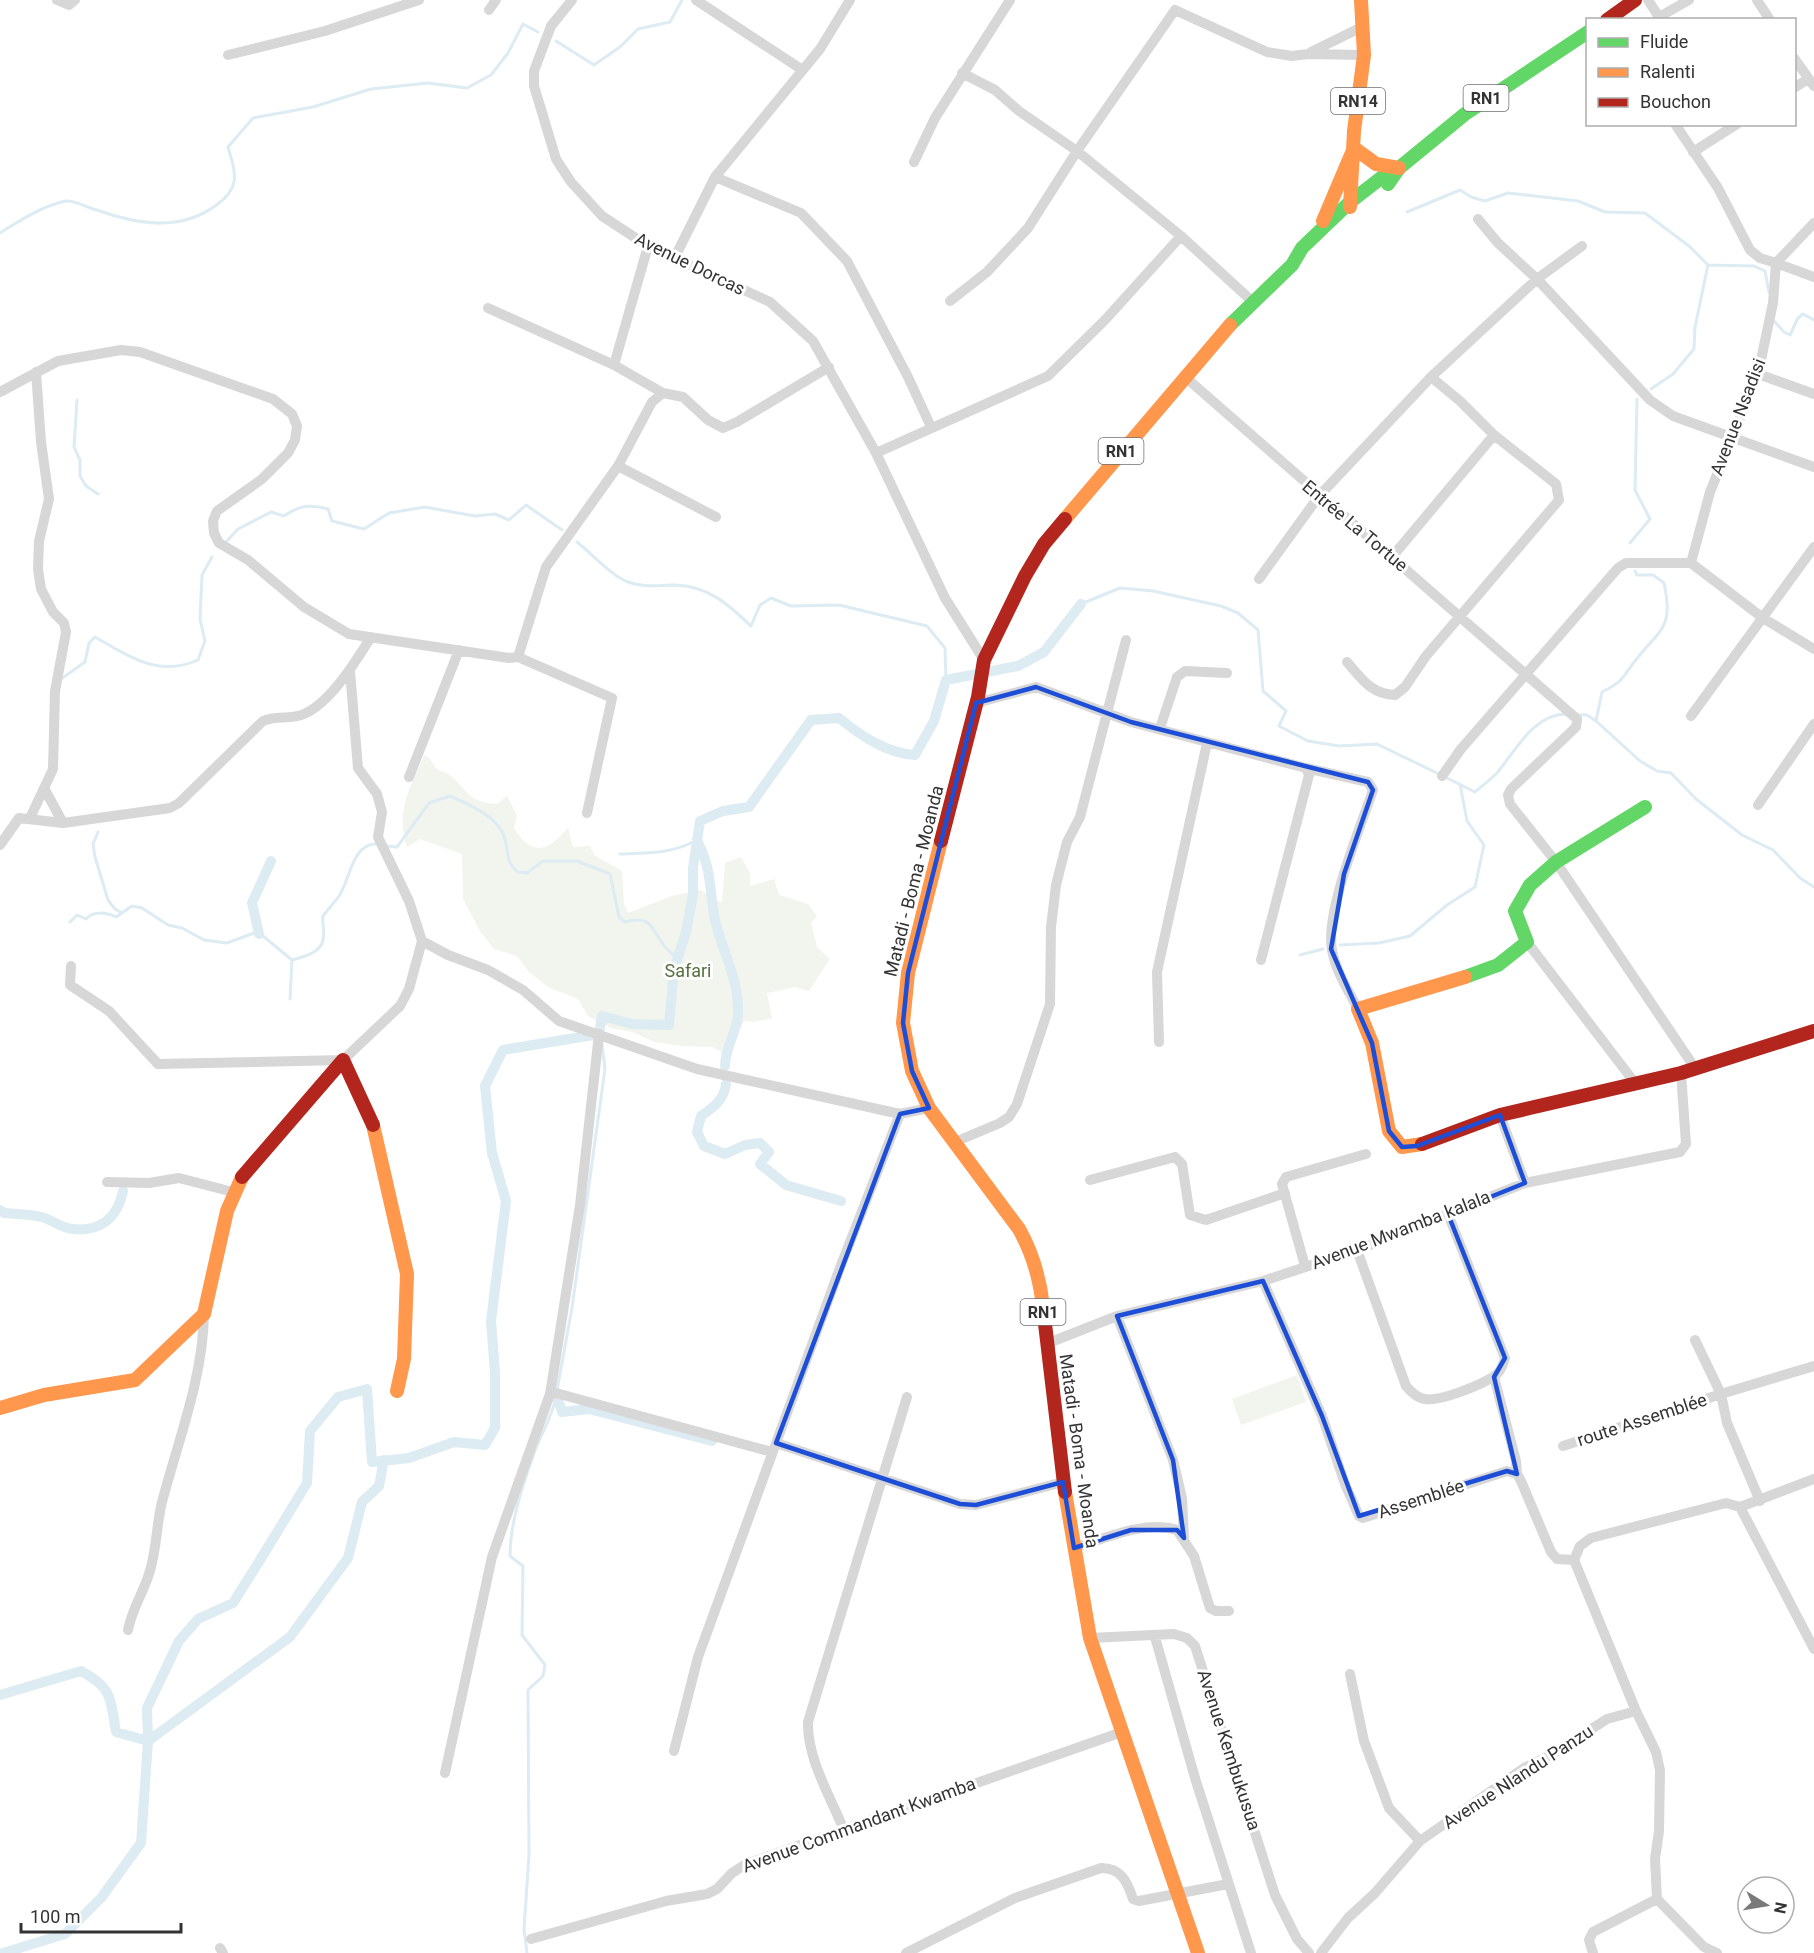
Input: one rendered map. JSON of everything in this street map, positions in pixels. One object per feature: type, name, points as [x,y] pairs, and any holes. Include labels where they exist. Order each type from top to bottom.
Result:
[{"type":"main road","name":"RN14","points":[[1349,222],[1364,55],[1361,0]]},
{"type":"main road","points":[[1610,18],[1635,0]]},
{"type":"main road","name":"Matadi - Boma - Moanda","points":[[1198,1953],[1090,1638],[1063,1482],[1041,1285],[1030,1251],[998,1198],[929,1108],[912,1071],[903,1023],[908,973],[977,700],[983,661],[1024,576],[1044,544],[1184,376],[1253,302],[1292,265],[1302,248],[1318,232],[1350,202],[1381,178],[1396,171],[1491,95],[1586,33]]},
{"type":"main road","points":[[1318,232],[1341,183],[1354,148],[1376,164],[1396,171]]},
{"type":"main road","name":"Matadi - Boma - Moanda","points":[[1292,265],[1304,261],[1349,222],[1379,194],[1396,171]]},
{"type":"main road","points":[[1645,807],[1556,862],[1530,885],[1515,911],[1527,942],[1498,965],[1358,1009],[1372,1043],[1389,1131],[1402,1147],[1417,1146],[1500,1115],[1681,1073],[1814,1031]]},
{"type":"main road","points":[[0,1408],[45,1395],[135,1380],[204,1314],[233,1192],[243,1174],[343,1060],[372,1121],[407,1274],[404,1359],[397,1391]]},
{"type":"street","points":[[57,0],[69,5],[75,0]]},
{"type":"street","points":[[228,55],[325,31],[419,0]]},
{"type":"street","points":[[489,10],[496,0]]},
{"type":"street","name":"Avenue Dorcas","points":[[572,0],[551,26],[534,71],[534,86],[556,159],[571,182],[602,216],[648,246],[770,302],[813,341],[876,453],[945,598],[983,661]]},
{"type":"street","points":[[696,0],[801,69]]},
{"type":"street","points":[[674,259],[715,177],[801,69],[820,49],[850,0]]},
{"type":"street","points":[[914,162],[935,118],[1011,0]]},
{"type":"street","points":[[1648,0],[1658,18],[1689,0]]},
{"type":"street","points":[[1757,0],[1769,18]]},
{"type":"street","points":[[950,301],[987,272],[1028,228],[1174,5],[1267,52],[1292,57],[1308,54],[1364,55]]},
{"type":"street","points":[[1308,54],[1362,27]]},
{"type":"street","points":[[1796,61],[1811,83],[1796,87]]},
{"type":"street","points":[[962,73],[995,90],[1018,111],[1077,151],[1180,236],[1253,302]]},
{"type":"street","points":[[1677,126],[1718,188],[1750,250],[1760,258],[1814,277]]},
{"type":"street","points":[[1693,153],[1734,126]]},
{"type":"street","points":[[715,177],[801,213],[847,261],[932,427]]},
{"type":"street","points":[[1478,219],[1498,243],[1537,279],[1650,400],[1674,416],[1814,467]]},
{"type":"street","points":[[1776,263],[1814,223]]},
{"type":"street","points":[[876,453],[1048,376],[1105,320],[1180,236]]},
{"type":"street","points":[[614,365],[648,246]]},
{"type":"street","points":[[1259,579],[1319,496],[1431,377],[1537,279],[1582,246]]},
{"type":"street","name":"Avenue Nsadisi","points":[[1690,563],[1710,492],[1758,374],[1773,303],[1776,263]]},
{"type":"street","points":[[488,308],[614,365],[663,393],[683,397],[708,420],[727,428],[829,367]]},
{"type":"street","points":[[0,392],[58,361],[121,350],[140,352],[273,399],[292,414],[297,426],[295,440],[288,453],[262,479],[217,511],[213,521],[214,533],[219,543],[248,560],[323,621],[349,634],[509,658],[518,657],[612,698],[587,813]]},
{"type":"street","points":[[30,818],[52,769],[55,691],[66,632],[64,623],[45,599],[38,569],[39,541],[50,499],[41,442],[36,372]]},
{"type":"street","points":[[1758,374],[1814,394]]},
{"type":"street","name":"Entrée La Tortue","points":[[1184,376],[1319,496],[1566,708],[1577,722],[1576,727],[1508,795],[1510,804],[1556,862]]},
{"type":"street","points":[[1347,662],[1369,688],[1395,695],[1405,687],[1426,656],[1559,500],[1556,484],[1494,435],[1460,401],[1431,377]]},
{"type":"street","points":[[518,657],[546,567],[618,466],[652,402],[663,393]]},
{"type":"street","points":[[1392,557],[1494,435]]},
{"type":"street","points":[[618,466],[716,517]]},
{"type":"street","points":[[1691,716],[1814,547]]},
{"type":"street","points":[[1442,776],[1461,749],[1618,568],[1626,563],[1690,563],[1763,618],[1814,649]]},
{"type":"street","points":[[0,845],[19,818],[63,823],[170,808],[179,803],[263,721],[273,716],[304,714],[350,671],[371,637]]},
{"type":"street","points":[[955,1142],[1009,1117],[1017,1104],[1039,1042],[1050,1004],[1051,927],[1060,861],[1080,816],[1126,640]]},
{"type":"street","points":[[409,777],[459,650]]},
{"type":"street","points":[[70,966],[70,985],[109,1011],[158,1064],[343,1060],[400,1006],[410,989],[422,942],[409,902],[378,837],[382,812],[377,794],[358,768],[350,671]]},
{"type":"street","points":[[1160,728],[1177,677],[1185,671],[1227,673]]},
{"type":"street","points":[[977,700],[1036,687],[1131,722],[1368,782],[1373,790],[1344,874],[1332,929],[1331,949],[1338,972],[1358,1009]]},
{"type":"street","points":[[1758,805],[1814,724]]},
{"type":"street","points":[[1159,1042],[1157,972],[1207,743]]},
{"type":"street","points":[[1261,960],[1309,775],[1306,768]]},
{"type":"street","points":[[44,788],[63,823]]},
{"type":"street","points":[[1556,862],[1695,1068]]},
{"type":"street","points":[[422,942],[448,955],[488,970],[523,990],[559,1021],[697,1069],[900,1114],[929,1108]]},
{"type":"street","points":[[1527,942],[1635,1083]]},
{"type":"street","points":[[445,1773],[492,1557],[550,1394],[580,1205],[599,1034]]},
{"type":"street","name":"Avenue Mwamba kalala","points":[[1046,1344],[1117,1316],[1263,1281],[1357,1250],[1525,1183],[1680,1152],[1686,1143],[1681,1073]]},
{"type":"street","points":[[674,1751],[698,1657],[841,1265],[900,1114]]},
{"type":"street","points":[[1500,1115],[1525,1183]]},
{"type":"street","points":[[1305,1266],[1282,1184],[1286,1177],[1366,1154]]},
{"type":"street","points":[[1090,1180],[1175,1157],[1182,1164],[1190,1215],[1206,1220],[1285,1193]]},
{"type":"street","points":[[107,1182],[149,1183],[179,1178],[233,1192]]},
{"type":"street","points":[[1357,1250],[1406,1386],[1411,1393],[1425,1399],[1438,1399],[1494,1377],[1503,1366],[1505,1358],[1448,1214]]},
{"type":"street","name":"Assemblée","points":[[1263,1281],[1322,1416],[1345,1484],[1359,1516],[1363,1518],[1508,1471],[1517,1474]]},
{"type":"street","points":[[128,1630],[134,1609],[149,1575],[161,1506],[201,1357],[204,1314]]},
{"type":"street","points":[[1117,1316],[1173,1460],[1182,1498],[1184,1538]]},
{"type":"street","points":[[1695,1340],[1721,1394],[1727,1423],[1760,1501]]},
{"type":"street","name":"route Assemblée","points":[[1563,1446],[1814,1366]]},
{"type":"street","points":[[1494,1377],[1516,1461],[1517,1474],[1551,1552],[1557,1559],[1574,1560]]},
{"type":"street","points":[[550,1394],[556,1393],[774,1448],[960,1504],[976,1505],[1063,1482]]},
{"type":"street","points":[[843,1828],[814,1756],[808,1734],[808,1722],[907,1397]]},
{"type":"street","points":[[1717,1953],[1704,1947],[1657,1899],[1655,1859],[1659,1831],[1660,1770],[1656,1752],[1636,1711],[1574,1560],[1580,1546],[1591,1538],[1726,1503],[1740,1507],[1814,1479]]},
{"type":"street","points":[[1740,1507],[1814,1649]]},
{"type":"street","points":[[1074,1548],[1131,1530],[1167,1527],[1177,1530],[1194,1556],[1210,1608],[1216,1611],[1229,1611]]},
{"type":"street","name":"Avenue Kembukusua","points":[[1090,1638],[1155,1637],[1174,1634],[1187,1638],[1195,1646],[1275,1894],[1297,1939],[1309,1953]]},
{"type":"street","points":[[1155,1637],[1228,1884],[1251,1953]]},
{"type":"street","points":[[1350,1674],[1364,1741],[1389,1809],[1420,1841]]},
{"type":"street","name":"Avenue Nlandu Panzu","points":[[1321,1953],[1348,1918],[1375,1893],[1420,1841],[1524,1768],[1551,1755],[1607,1719],[1636,1711]]},
{"type":"street","name":"Avenue Commandant Kwamba","points":[[531,1939],[666,1901],[706,1894],[717,1889],[732,1873],[746,1864],[843,1828],[1122,1732]]},
{"type":"street","points":[[906,1953],[1015,1898],[1101,1868],[1113,1868],[1120,1873],[1133,1899],[1139,1901],[1228,1884]]},
{"type":"street","points":[[1593,1953],[1589,1940],[1593,1932],[1657,1899]]},
{"type":"highlighted area","points":[[1036,687],[1131,722],[1368,782],[1373,790],[1344,874],[1331,949],[1372,1043],[1389,1131],[1402,1147],[1417,1146],[1500,1115],[1525,1183],[1448,1214],[1505,1358],[1494,1377],[1517,1474],[1507,1471],[1359,1516],[1322,1416],[1263,1281],[1117,1316],[1173,1460],[1184,1538],[1177,1530],[1131,1530],[1074,1548],[1063,1482],[976,1505],[960,1504],[776,1443],[900,1114],[929,1108],[912,1071],[903,1023],[908,973],[976,703]]},
{"type":"green space","name":"Safari","points":[[425,755],[437,769],[450,775],[480,801],[497,804],[507,796],[517,815],[514,828],[528,844],[541,848],[547,846],[568,828],[573,847],[590,846],[594,855],[622,871],[624,904],[628,913],[672,896],[700,890],[722,903],[725,863],[741,857],[750,873],[750,886],[774,879],[779,895],[808,904],[817,916],[811,923],[817,947],[830,959],[809,991],[795,987],[767,993],[772,1018],[754,1022],[744,1021],[733,1044],[731,1057],[712,1047],[655,1042],[632,1032],[611,1028],[588,1016],[578,999],[548,987],[529,972],[517,956],[494,949],[480,931],[463,899],[462,854],[420,839],[407,847],[403,811],[414,777]]},
{"type":"green space","points":[[1297,1375],[1306,1402],[1241,1425],[1232,1399]]},
{"type":"waterway","points":[[556,41],[594,65],[620,47],[638,29],[670,22],[682,0]]},
{"type":"waterway","points":[[0,233],[40,210],[66,201],[142,222],[187,220],[215,206],[233,187],[234,173],[228,147],[253,118],[313,107],[371,89],[428,83],[467,88],[491,75],[508,53],[523,24],[538,32]]},
{"type":"waterway","points":[[1407,212],[1460,190],[1471,197],[1485,201],[1508,193],[1578,201],[1605,212],[1645,213],[1689,246],[1708,265],[1695,327],[1694,349],[1673,374],[1651,389]]},
{"type":"waterway","points":[[1708,265],[1754,266],[1765,271],[1769,292]]},
{"type":"waterway","points":[[1774,321],[1790,335],[1798,318],[1803,314],[1814,320]]},
{"type":"waterway","points":[[1630,543],[1650,519],[1635,490],[1637,399]]},
{"type":"waterway","points":[[77,400],[74,447],[80,460],[80,476],[86,486],[98,494]]},
{"type":"waterway","points":[[225,543],[238,529],[271,512],[284,516],[310,506],[328,509],[332,521],[364,529],[389,513],[425,507],[475,516],[495,514],[509,520],[526,505],[562,530]]},
{"type":"waterway","points":[[577,542],[609,570],[628,582],[652,586],[687,586],[698,589],[726,604],[751,626],[760,605],[771,598],[791,606],[839,605],[927,626],[945,648],[946,680]]},
{"type":"waterway","points":[[61,679],[85,662],[89,643],[95,637],[132,657],[157,666],[170,667],[198,660],[205,641],[200,619],[202,575],[212,557]]},
{"type":"waterway","points":[[1596,721],[1602,692],[1622,679],[1658,634],[1666,620],[1667,598],[1664,583],[1653,575],[1637,575],[1635,571]]},
{"type":"waterway","points":[[1081,604],[1120,588],[1153,591],[1221,606],[1238,613],[1258,630],[1263,691],[1286,711],[1279,726],[1308,741],[1339,746],[1377,744],[1439,774]]},
{"type":"waterway","points":[[3,1953],[65,1934],[101,1898],[141,1843],[148,1741],[147,1708],[179,1641],[198,1619],[233,1603],[265,1552],[307,1483],[310,1431],[338,1397],[367,1389],[372,1462],[409,1458],[454,1442],[485,1445],[495,1428],[495,1373],[491,1321],[506,1201],[492,1153],[485,1086],[503,1050],[599,1034],[602,1016],[632,1024],[669,1025],[674,970],[686,932],[693,895],[693,868],[700,821],[723,811],[749,807],[811,720],[839,718],[874,743],[904,754],[915,755],[934,721],[946,680],[1018,666],[1044,652],[1081,604]]},
{"type":"waterway","points":[[1445,777],[1475,792],[1497,773],[1527,734],[1536,726],[1556,715],[1568,714]]},
{"type":"waterway","points":[[1577,715],[1587,715],[1596,721],[1640,761],[1657,771],[1671,773],[1696,799],[1742,835],[1773,850],[1800,878],[1814,887]]},
{"type":"waterway","points":[[1340,945],[1379,943],[1410,936],[1447,905],[1475,887],[1484,845],[1467,821],[1460,784]]},
{"type":"waterway","points":[[386,846],[397,847],[429,803],[450,796],[482,812],[497,824],[505,839],[509,861],[518,872],[527,873],[543,861],[577,861],[610,874],[619,917],[625,922],[645,921],[677,959]]},
{"type":"waterway","points":[[98,832],[93,844],[95,857],[108,900],[115,909],[122,913]]},
{"type":"waterway","points":[[620,854],[669,850],[697,840]]},
{"type":"waterway","points":[[697,840],[706,863],[716,924],[734,979],[738,1001],[736,1027],[725,1066]]},
{"type":"waterway","points":[[290,999],[292,960],[311,954],[322,944],[323,916],[339,896],[362,849],[377,844]]},
{"type":"waterway","points":[[259,934],[252,903],[271,861]]},
{"type":"waterway","points":[[70,922],[77,915],[86,919],[100,913],[116,917],[132,906],[142,908],[168,925],[182,928],[204,940],[227,943],[254,933],[263,936],[292,960]]},
{"type":"waterway","points":[[1300,955],[1323,949]]},
{"type":"waterway","points":[[557,1390],[572,1308],[605,1069],[602,1044]]},
{"type":"waterway","points":[[726,1084],[721,1099],[701,1116],[697,1132],[704,1146],[725,1154],[745,1145],[760,1143],[769,1152],[760,1164],[786,1185],[841,1201]]},
{"type":"waterway","points":[[0,1210],[4,1213],[42,1217],[69,1228],[92,1228],[107,1221],[117,1208],[123,1191]]},
{"type":"waterway","points":[[556,1393],[562,1412],[589,1409],[712,1441]]},
{"type":"waterway","points":[[527,1953],[524,1929],[529,1855],[528,1690],[543,1676],[545,1665],[522,1635],[523,1566],[510,1556],[515,1515],[522,1487],[556,1397]]},
{"type":"waterway","points":[[0,1695],[81,1671],[105,1689],[111,1702],[116,1732],[148,1741],[290,1637],[348,1558],[362,1502],[379,1486],[384,1460]]},
{"type":"traffic: fast","points":[[1388,184],[1399,168],[1465,114],[1586,33]]},
{"type":"traffic: fast","points":[[1230,325],[1292,265],[1302,248],[1350,202],[1381,178],[1393,174]]},
{"type":"traffic: fast","points":[[1465,977],[1498,965],[1527,942],[1515,911],[1530,885],[1556,862],[1645,807]]},
{"type":"traffic: slow","points":[[1350,207],[1354,131],[1364,55],[1361,0]]},
{"type":"traffic: slow","points":[[1323,221],[1354,148],[1376,164],[1399,168]]},
{"type":"traffic: slow","points":[[1065,519],[1230,325]]},
{"type":"traffic: slow","points":[[941,841],[908,973],[903,1023],[912,1071],[929,1108],[1019,1229],[1035,1266],[1043,1307]]},
{"type":"traffic: slow","points":[[1422,1144],[1402,1147],[1389,1131],[1372,1043],[1358,1009],[1465,977]]},
{"type":"traffic: slow","points":[[373,1125],[407,1274],[404,1359],[397,1391]]},
{"type":"traffic: slow","points":[[0,1408],[44,1395],[135,1380],[204,1314],[227,1211],[242,1177]]},
{"type":"traffic: slow","points":[[1065,1492],[1090,1638],[1198,1953]]},
{"type":"traffic: jam","points":[[1610,18],[1635,0]]},
{"type":"traffic: jam","points":[[941,841],[978,697],[984,660],[1025,576],[1044,544],[1065,519]]},
{"type":"traffic: jam","points":[[1422,1144],[1500,1115],[1681,1073],[1814,1031]]},
{"type":"traffic: jam","points":[[242,1177],[343,1060],[373,1125]]},
{"type":"traffic: jam","points":[[1043,1307],[1065,1492]]}]
